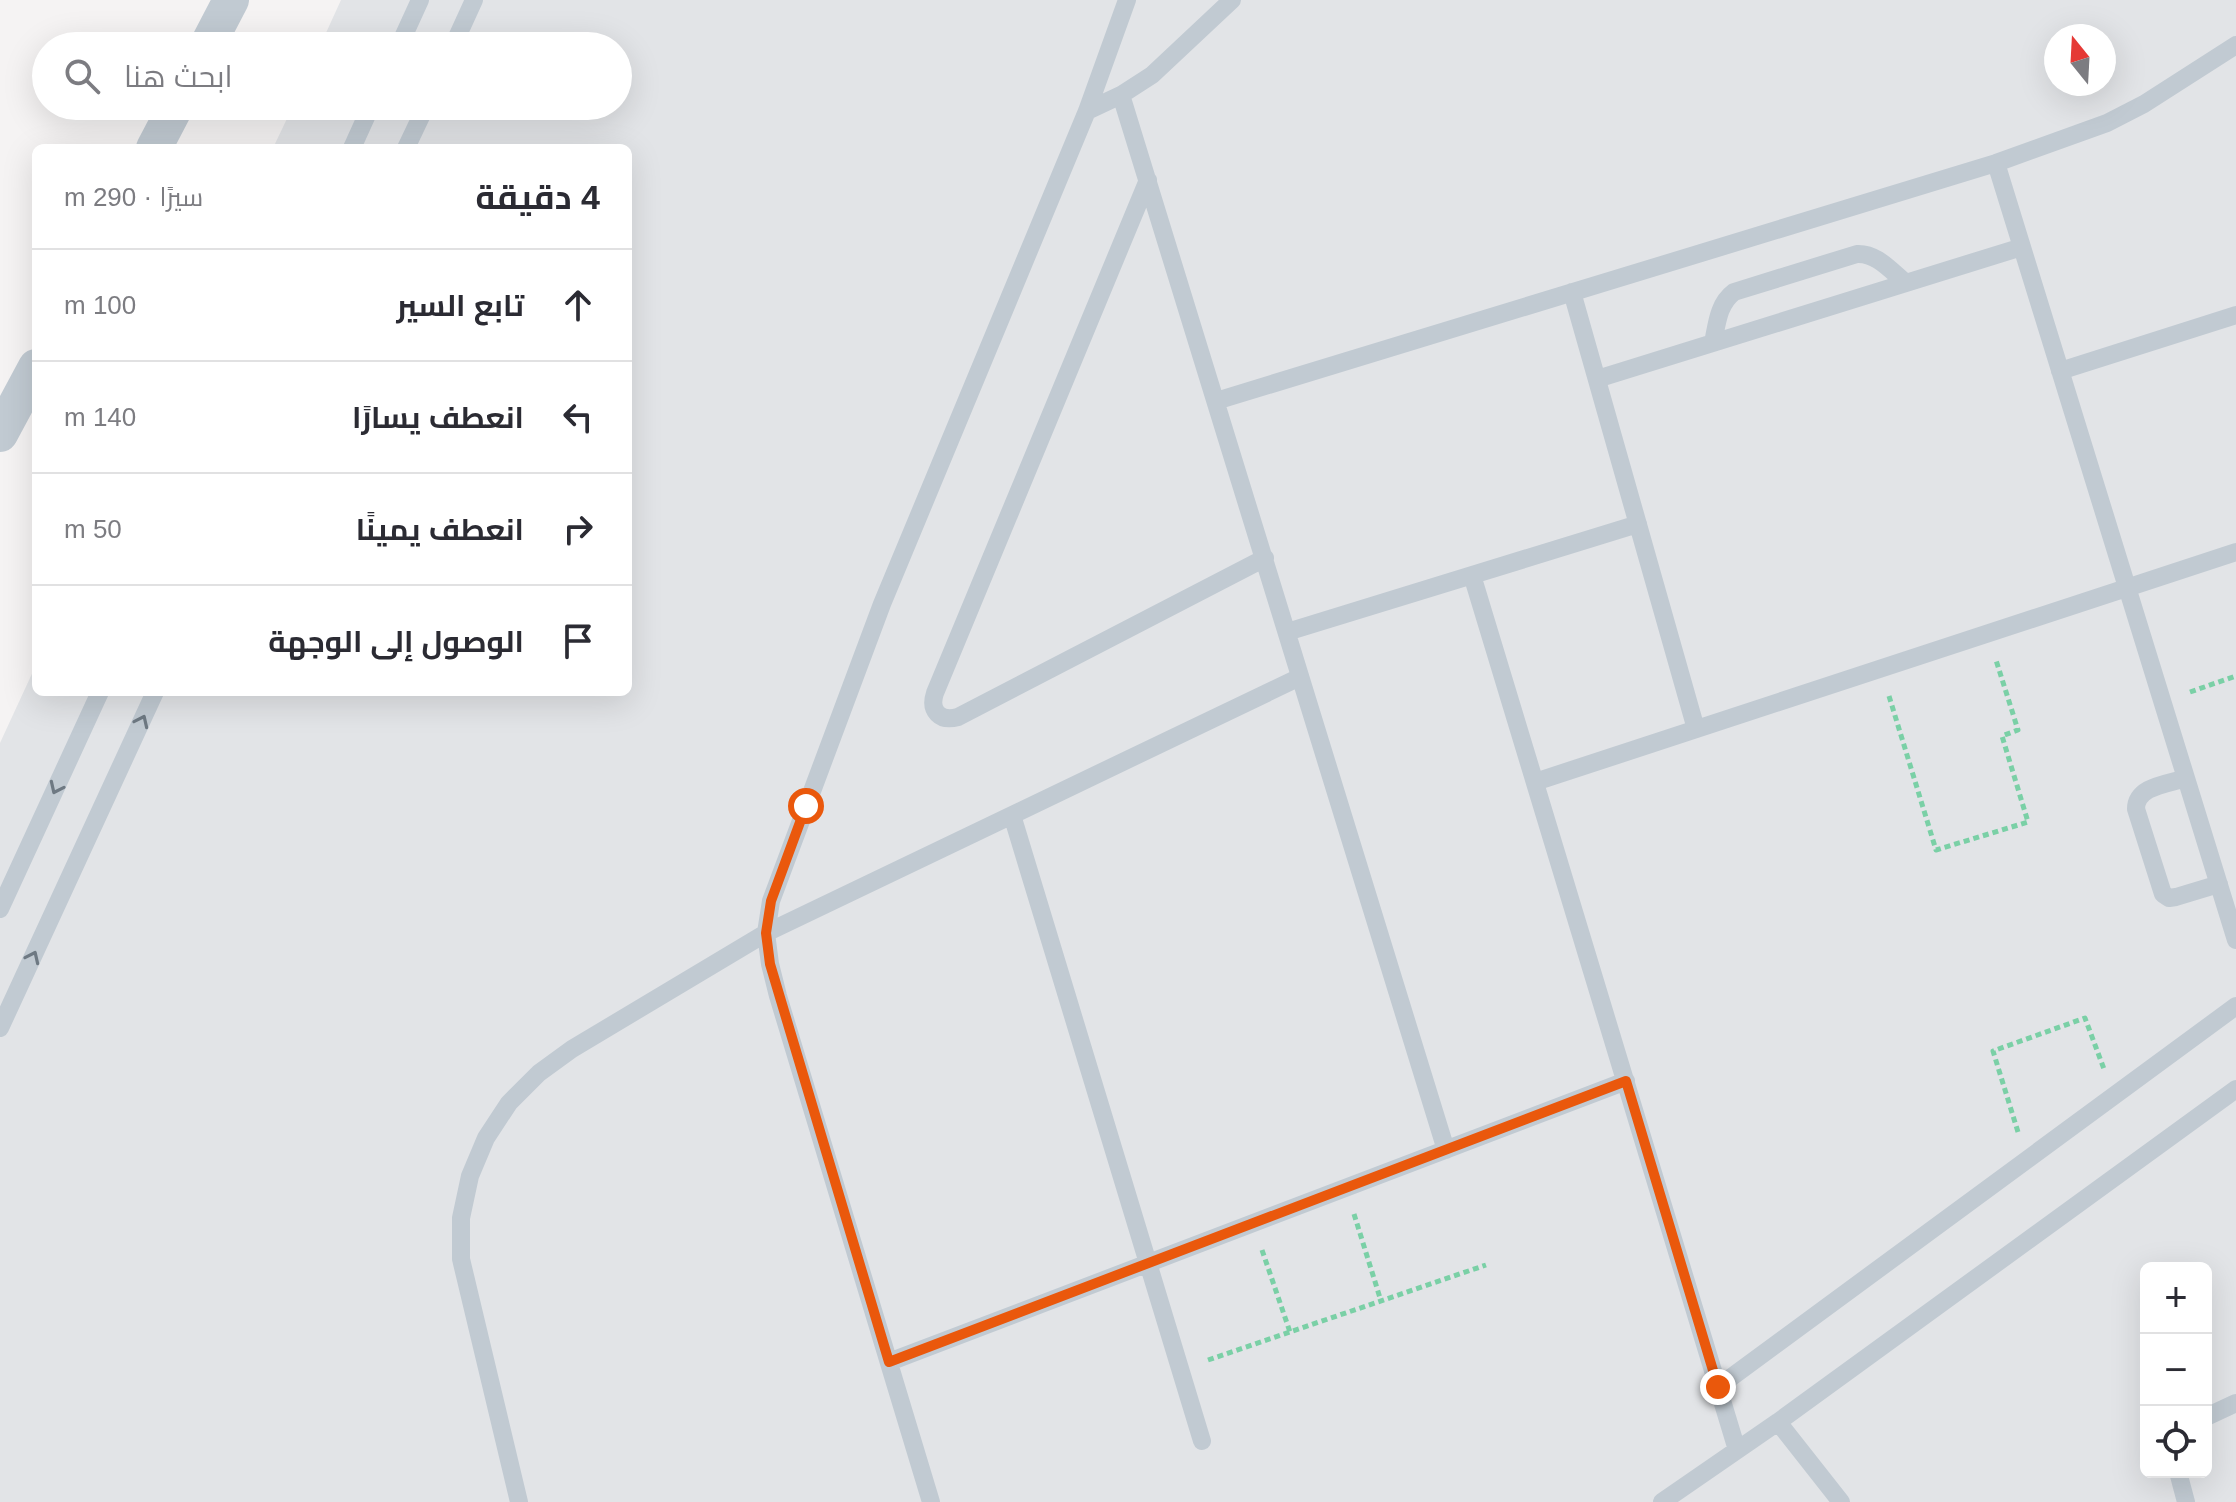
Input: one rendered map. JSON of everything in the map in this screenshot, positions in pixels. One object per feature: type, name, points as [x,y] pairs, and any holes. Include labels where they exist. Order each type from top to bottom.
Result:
[{"type":"street","points":[[214,32],[231,0]]},
{"type":"street","points":[[156,144],[169,120]]},
{"type":"street","points":[[0,434],[32,374]]},
{"type":"lane","points":[[405,32],[420,0]]},
{"type":"lane","points":[[459,32],[474,0]]},
{"type":"lane","points":[[931,1502],[778,996],[766,933],[771,901],[882,604],[1087,111],[1127,0]]},
{"type":"lane","points":[[1087,111],[1121,95],[1152,75],[1232,0]]},
{"type":"lane","points":[[1216,401],[1996,163],[2107,123],[2144,104],[2236,45]]},
{"type":"lane","points":[[1121,95],[1446,1150]]},
{"type":"lane","points":[[354,144],[365,120]]},
{"type":"lane","points":[[408,144],[419,120]]},
{"type":"lane","points":[[1996,163],[2236,940]]},
{"type":"lane","points":[[1148,180],[935,693],[932,701],[934,710],[940,717],[949,720],[958,717],[1265,558]]},
{"type":"lane","points":[[1597,379],[2022,247]]},
{"type":"lane","points":[[1713,343],[1721,308],[1726,298],[1734,292],[1857,254],[1876,259],[1906,283]]},
{"type":"lane","points":[[1572,292],[1696,729]]},
{"type":"lane","points":[[2060,371],[2236,315]]},
{"type":"lane","points":[[1287,632],[1638,524]]},
{"type":"lane","points":[[1535,782],[2236,552]]},
{"type":"lane","points":[[1472,575],[1737,1450]]},
{"type":"lane","points":[[519,1502],[461,1259],[461,1218],[470,1176],[486,1138],[509,1103],[539,1073],[572,1049],[766,933],[1300,677]]},
{"type":"lane","points":[[0,909],[98,696]]},
{"type":"lane","points":[[0,1028],[153,696]]},
{"type":"lane","points":[[2186,778],[2139,795],[2136,809],[2163,894],[2169,898],[2176,897],[2219,884]]},
{"type":"lane","points":[[1012,815],[1202,1441]]},
{"type":"lane","points":[[1718,1387],[2236,1006]]},
{"type":"lane","points":[[889,1362],[1626,1081]]},
{"type":"lane","points":[[1662,1502],[1778,1422],[2236,1089]]},
{"type":"lane","points":[[2212,1414],[2236,1403]]},
{"type":"lane","points":[[1778,1422],[1841,1502]]},
{"type":"lane","points":[[2180,1478],[2186,1502]]},
{"type":"path","points":[[1880,669],[1936,850],[2028,822],[2002,736],[2018,730],[1988,634]]},
{"type":"path","points":[[2162,701],[2236,676]]},
{"type":"path","points":[[2027,1160],[1993,1051],[2085,1018],[2114,1096]]},
{"type":"path","points":[[1346,1188],[1381,1301]]},
{"type":"path","points":[[1253,1223],[1290,1332]]},
{"type":"path","points":[[1181,1370],[1486,1265]]},
{"type":"shaded area","points":[[341,0],[2236,0],[2236,1502],[0,1502],[0,743],[32,674],[32,696],[632,696],[632,144],[275,144],[286,120],[632,120],[632,32],[326,32]]},
{"type":"route","points":[[806,806],[771,901],[766,933],[770,964],[889,1362],[1626,1081],[1718,1387]]}]
